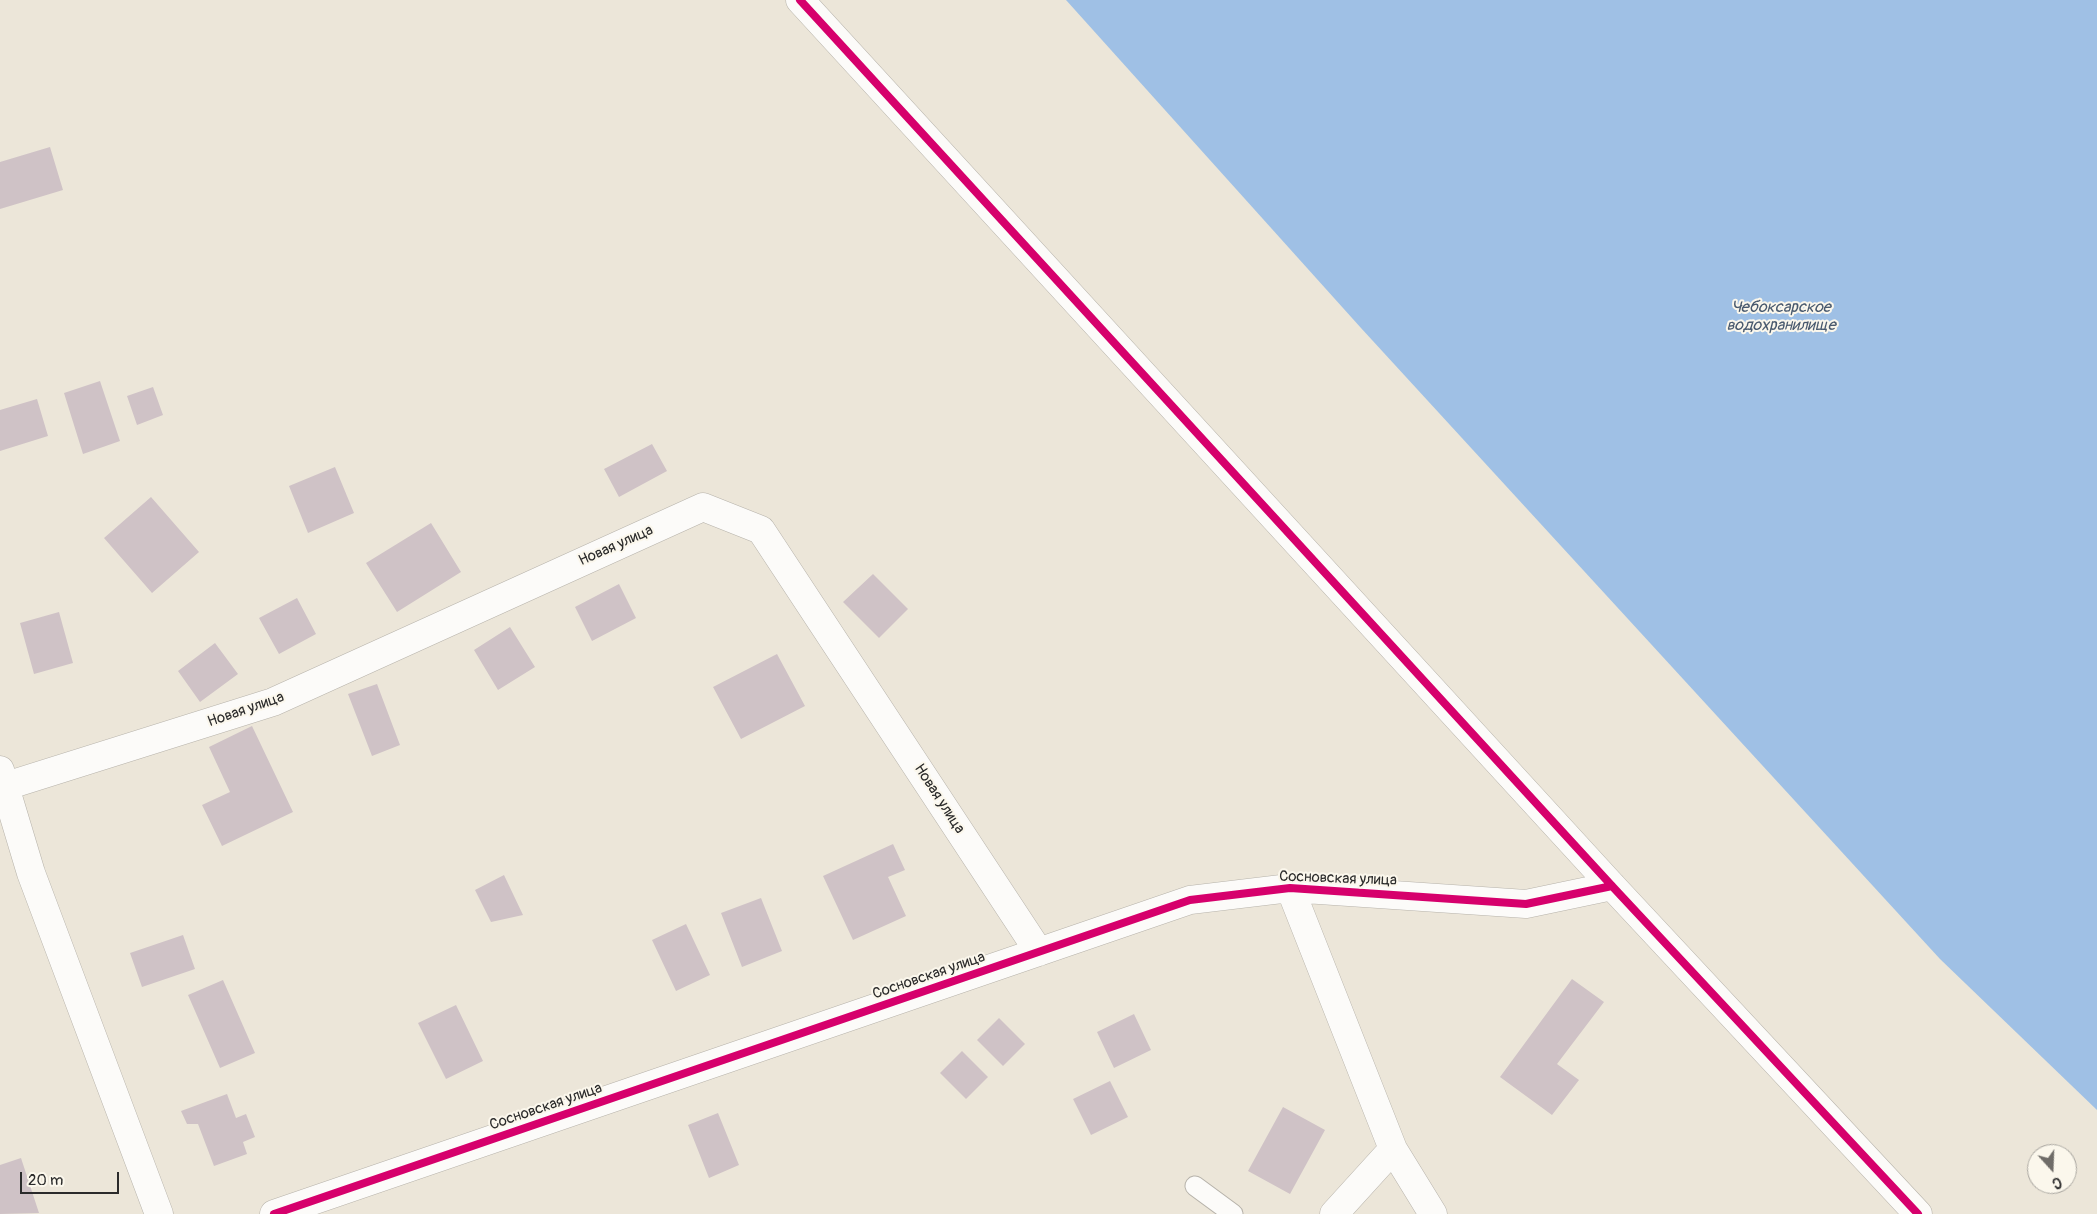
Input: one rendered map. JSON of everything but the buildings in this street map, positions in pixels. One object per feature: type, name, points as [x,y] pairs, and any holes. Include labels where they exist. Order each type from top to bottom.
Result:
[{"type":"street","points":[[800,0],[1612,886],[1918,1214]]},
{"type":"street","name":"Новая улица","points":[[1,782],[273,702],[703,507],[761,530],[1040,952]]},
{"type":"street","points":[[1,782],[34,882],[159,1214]]},
{"type":"street","name":"Сосновская улица","points":[[274,1214],[1190,900],[1290,888],[1526,904],[1612,886]]},
{"type":"street","points":[[1290,888],[1393,1149],[1433,1214]]},
{"type":"street","points":[[1334,1214],[1393,1149]]},
{"type":"lane","points":[[1195,1186],[1234,1214]]},
{"type":"water","name":"Чебоксарское водохранилище","points":[[1066,0],[2097,0],[2097,1110],[1940,959],[1361,328]]},
{"type":"cycle path","points":[[800,0],[1612,886],[1918,1214]]},
{"type":"cycle path","points":[[274,1214],[1190,900],[1290,888],[1526,904],[1612,886]]}]
